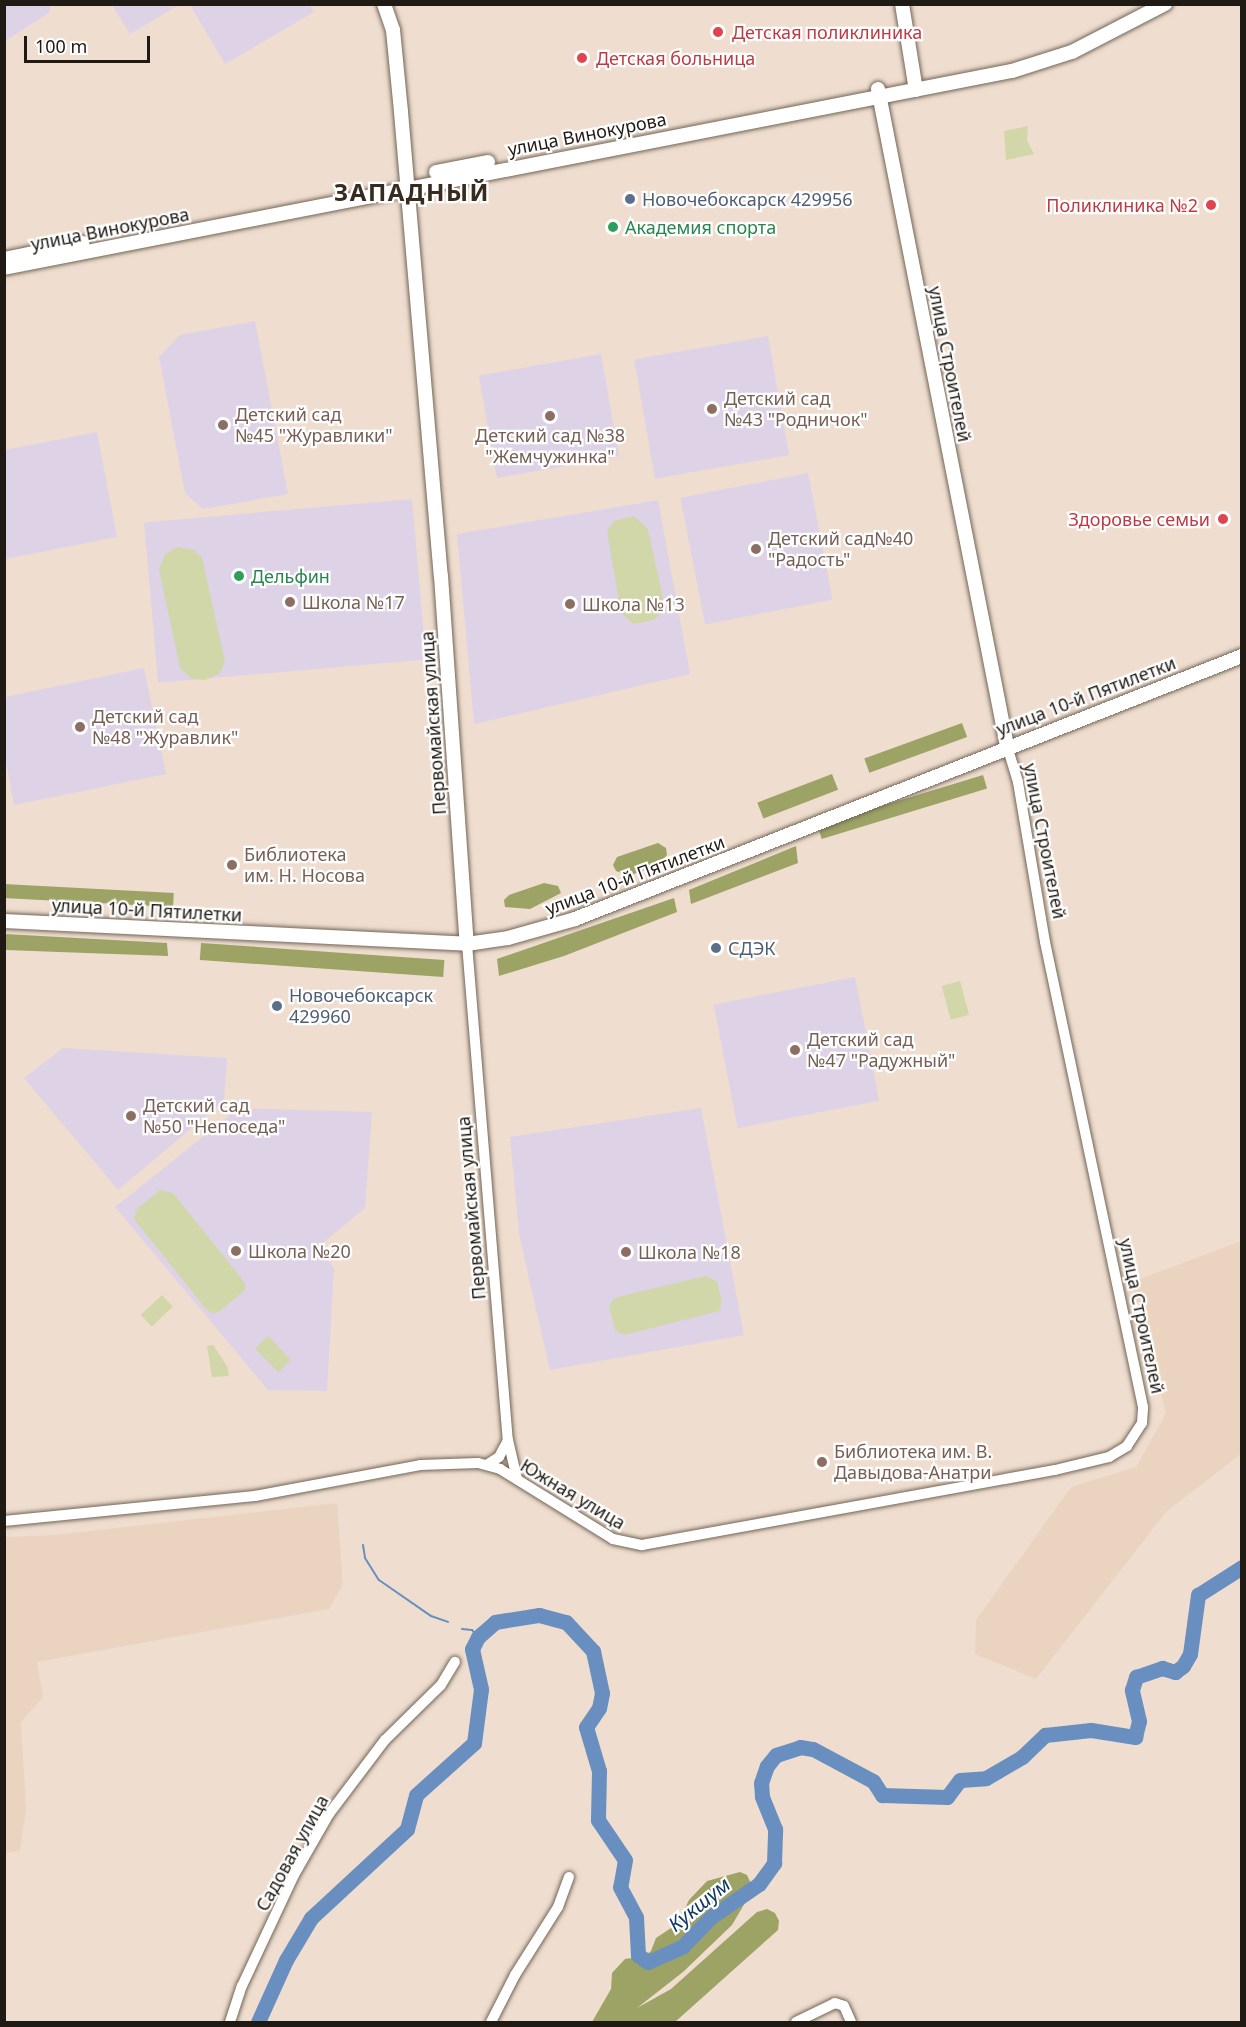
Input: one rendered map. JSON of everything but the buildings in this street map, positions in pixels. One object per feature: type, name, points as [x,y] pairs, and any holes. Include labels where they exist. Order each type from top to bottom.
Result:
[{"type":"main road","name":"Первомайская улица","points":[[384,4],[395,45],[405,183],[440,566],[467,944]]},
{"type":"main road","points":[[902,4],[916,85]]},
{"type":"main road","name":"улица Винокурова","points":[[916,85],[1040,55],[1146,4]]},
{"type":"main road","name":"улица Винокурова","points":[[5,264],[405,183],[1056,59],[1165,4]]},
{"type":"main road","name":"улица Строителей","points":[[879,92],[1007,746]]},
{"type":"main road","name":"улица 10-й Пятилетки","points":[[4,921],[467,944],[508,938],[575,919],[1007,746],[1242,656]]},
{"type":"street","name":"улица Строителей","points":[[1007,746],[1018,782],[1045,942],[1143,1407],[1142,1423]]},
{"type":"street","name":"Первомайская улица","points":[[467,944],[508,1440],[517,1479]]},
{"type":"street","name":"Южная улица","points":[[4,1521],[255,1496],[420,1465],[488,1464],[517,1479],[613,1539],[632,1545],[652,1544],[1099,1460],[1127,1446],[1142,1423]]},
{"type":"street","points":[[488,1464],[499,1457],[508,1440]]},
{"type":"street","name":"Садовая улица","points":[[230,2022],[242,1986],[329,1814],[385,1740],[441,1685],[455,1662]]},
{"type":"street","points":[[491,2022],[515,1975],[558,1907],[569,1877]]},
{"type":"street","points":[[796,2022],[835,2002],[844,2006],[851,2022]]},
{"type":"shaded area","points":[[5,4],[51,5],[49,13],[5,41]]},
{"type":"shaded area","points":[[112,5],[179,5],[130,34]]},
{"type":"shaded area","points":[[190,5],[310,5],[314,12],[225,64]]},
{"type":"shaded area","name":"Детский сад №45 \"Журавлики\"","points":[[255,321],[288,494],[203,509],[185,493],[159,357],[180,335]]},
{"type":"shaded area","name":"Детский сад №43 \"Родничок\"","points":[[768,336],[789,455],[655,479],[634,360]]},
{"type":"shaded area","name":"Детский сад №38 \"Жемчужинка\"","points":[[601,354],[619,456],[497,478],[479,376]]},
{"type":"shaded area","points":[[97,432],[117,537],[5,559],[5,450]]},
{"type":"shaded area","name":"Детский сад№40 \"Радость\"","points":[[808,473],[833,600],[705,624],[680,498]]},
{"type":"shaded area","name":"Школа №17","points":[[412,499],[426,659],[158,683],[144,522]]},
{"type":"shaded area","name":"Школа №13","points":[[658,500],[690,674],[474,724],[457,534]]},
{"type":"shaded area","name":"Детский сад №48 \"Журавлик\"","points":[[144,668],[166,774],[14,805],[5,756],[5,697]]},
{"type":"shaded area","name":"Детский сад №47 \"Радужный\"","points":[[855,977],[879,1101],[738,1128],[714,1004]]},
{"type":"shaded area","name":"Детский сад №50 \"Непоседа\"","points":[[63,1048],[227,1058],[224,1101],[118,1190],[24,1078]]},
{"type":"shaded area","name":"Школа №20","points":[[239,1108],[372,1112],[365,1208],[318,1247],[334,1268],[327,1391],[268,1390],[115,1207]]},
{"type":"shaded area","name":"Школа №18","points":[[701,1108],[744,1335],[550,1370],[519,1234],[510,1137]]},
{"type":"shaded area","points":[[1241,1241],[1241,1454],[1167,1511],[1036,1679],[975,1654],[976,1620],[1071,1487],[1136,1467],[1166,1413],[1132,1282]]},
{"type":"shaded area","points":[[337,1503],[343,1584],[329,1609],[37,1662],[43,1697],[21,1722],[26,1808],[20,1851],[5,1853],[5,1537],[55,1535]]},
{"type":"green space","points":[[1028,126],[1027,140],[1034,154],[1006,160],[1004,131]]},
{"type":"green space","points":[[634,516],[648,529],[664,603],[663,611],[654,620],[633,624],[621,613],[607,531],[614,521]]},
{"type":"green space","points":[[178,547],[194,550],[202,558],[225,661],[220,673],[205,680],[192,679],[180,668],[159,569],[165,554]]},
{"type":"green space","points":[[962,723],[967,737],[869,773],[864,759]]},
{"type":"green space","points":[[832,774],[838,790],[763,819],[757,803]]},
{"type":"green space","points":[[983,775],[987,788],[822,839],[818,826]]},
{"type":"green space","points":[[658,843],[666,848],[667,855],[659,864],[629,876],[616,871],[613,865],[617,857]]},
{"type":"green space","points":[[796,846],[798,863],[691,904],[689,890]]},
{"type":"green space","points":[[544,883],[558,886],[561,893],[530,909],[505,907],[504,900],[509,895]]},
{"type":"green space","points":[[4,884],[174,893],[173,907],[4,898]]},
{"type":"green space","points":[[674,898],[677,912],[564,956],[499,976],[497,959]]},
{"type":"green space","points":[[5,934],[167,943],[168,956],[5,950]]},
{"type":"green space","points":[[201,943],[444,960],[443,977],[200,960]]},
{"type":"green space","points":[[960,981],[969,1015],[951,1020],[942,986]]},
{"type":"green space","points":[[160,1190],[173,1193],[245,1283],[245,1290],[219,1312],[212,1313],[206,1309],[134,1219],[137,1209]]},
{"type":"green space","points":[[706,1276],[717,1282],[722,1302],[719,1311],[624,1335],[615,1330],[609,1307],[614,1298]]},
{"type":"green space","points":[[162,1295],[173,1307],[152,1326],[141,1315]]},
{"type":"green space","points":[[268,1336],[291,1360],[278,1372],[255,1349]]},
{"type":"green space","points":[[213,1345],[227,1366],[229,1376],[212,1377],[207,1346]]},
{"type":"green space","points":[[740,1872],[747,1875],[751,1884],[749,1896],[732,1925],[683,1972],[637,2008],[671,1989],[757,1912],[767,1909],[775,1913],[779,1921],[778,1930],[675,2022],[592,2022],[611,1989],[612,1973],[625,1959],[645,1956],[651,1951],[656,1938],[677,1924],[689,1900],[707,1881]]},
{"type":"waterway","points":[[363,1545],[365,1558],[379,1580],[431,1616],[448,1622]]},
{"type":"waterway","name":"Кукшум","points":[[258,2022],[286,1960],[311,1918],[407,1829],[416,1795],[474,1743],[481,1689],[472,1649],[478,1637],[495,1622],[539,1615],[566,1622],[593,1651],[602,1693],[599,1708],[586,1727],[599,1771],[598,1820],[625,1860],[620,1887],[636,1917],[638,1955],[648,1962],[682,1947],[711,1917],[759,1884],[774,1863],[775,1829],[762,1796],[761,1783],[767,1766],[776,1755],[800,1747],[813,1749],[873,1781],[882,1795],[947,1797],[960,1780],[986,1778],[1022,1757],[1045,1735],[1091,1730],[1135,1737],[1139,1721],[1132,1690],[1136,1677],[1162,1668],[1175,1672],[1183,1666],[1190,1654],[1198,1595],[1242,1567]]},
{"type":"waterway","points":[[462,1629],[472,1630],[478,1637]]},
{"type":"place","name":"Детская поликлиника","points":[[718,32]]},
{"type":"place","name":"Детская больница","points":[[582,58]]},
{"type":"place","name":"Новочебоксарск 429956","points":[[630,199]]},
{"type":"place","name":"Поликлиника №2","points":[[1211,205]]},
{"type":"place","name":"Академия спорта","points":[[613,227]]},
{"type":"place","name":"Детский сад №43 \"Родничок\"","points":[[712,409]]},
{"type":"place","name":"Детский сад №38 \"Жемчужинка\"","points":[[550,416]]},
{"type":"place","name":"Детский сад №45 \"Журавлики\"","points":[[223,425]]},
{"type":"place","name":"Здоровье семьи","points":[[1223,519]]},
{"type":"place","name":"Детский сад№40 \"Радость\"","points":[[756,549]]},
{"type":"place","name":"Дельфин","points":[[239,576]]},
{"type":"place","name":"Школа №17","points":[[290,602]]},
{"type":"place","name":"Школа №13","points":[[570,604]]},
{"type":"place","name":"Детский сад №48 \"Журавлик\"","points":[[80,727]]},
{"type":"place","name":"Библиотека им. Н. Носова","points":[[232,865]]},
{"type":"place","name":"СДЭК","points":[[716,948]]},
{"type":"place","name":"Новочебоксарск 429960","points":[[277,1006]]},
{"type":"place","name":"Детский сад №47 \"Радужный\"","points":[[795,1050]]},
{"type":"place","name":"Детский сад №50 \"Непоседа\"","points":[[131,1116]]},
{"type":"place","name":"Школа №20","points":[[236,1251]]},
{"type":"place","name":"Школа №18","points":[[626,1252]]},
{"type":"place","name":"Библиотека им. В. Давыдова-Анатри","points":[[822,1462]]},
{"type":"district","name":"ЗАПАДНЫЙ","points":[[412,192]]}]
